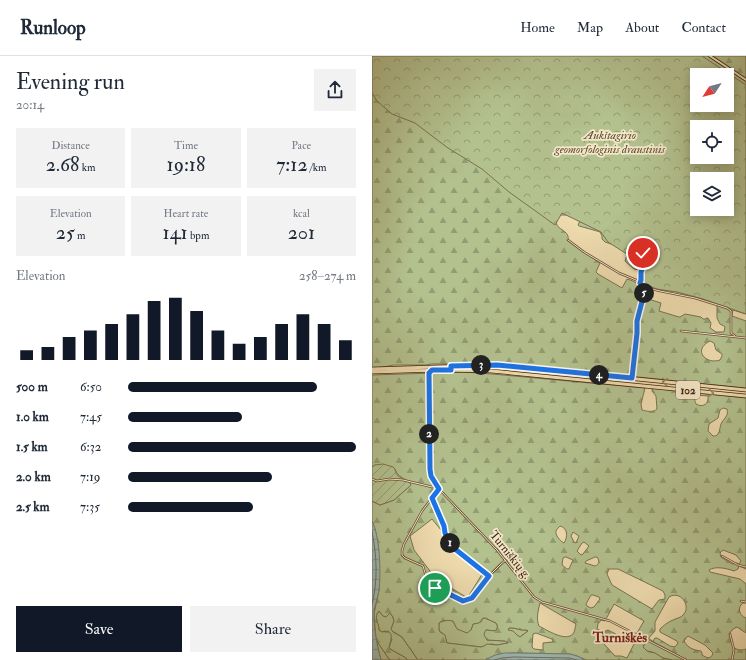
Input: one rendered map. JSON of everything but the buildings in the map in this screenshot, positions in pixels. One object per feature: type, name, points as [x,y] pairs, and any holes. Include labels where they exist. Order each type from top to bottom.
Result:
[{"type":"main road","points":[[710,56],[746,80]]},
{"type":"main road","name":"102","points":[[372,372],[497,365],[746,390]]},
{"type":"main road","name":"102","points":[[372,369],[432,370],[451,368],[746,396]]},
{"type":"main road","points":[[424,370],[429,374],[432,370]]},
{"type":"main road","points":[[572,372],[572,379]]},
{"type":"street","points":[[568,240],[584,252],[619,273],[640,283],[643,287],[643,298],[637,321],[632,378]]},
{"type":"street","points":[[640,241],[643,248],[643,264],[640,283]]},
{"type":"street","points":[[643,287],[695,298],[727,308],[731,312],[731,333],[735,336]]},
{"type":"street","points":[[681,331],[746,338]]},
{"type":"street","name":"Turniškių g.","points":[[429,374],[431,476],[439,489],[487,538],[506,560],[532,595],[537,600],[610,621],[686,660]]},
{"type":"street","points":[[372,479],[377,481],[403,480],[432,487],[436,485]]},
{"type":"street","points":[[439,489],[422,511],[404,544],[402,552],[405,558],[423,566],[428,583],[435,588],[463,601],[472,598],[489,576],[506,560]]},
{"type":"street","points":[[432,498],[444,526],[445,533],[451,544],[455,549],[489,576]]},
{"type":"street","points":[[722,556],[738,565],[746,567]]},
{"type":"street","points":[[742,601],[746,602]]},
{"type":"street","points":[[730,634],[734,650],[732,660]]},
{"type":"green space","points":[[372,56],[690,75],[690,112],[728,112],[730,120],[690,120],[690,164],[734,164],[734,147],[746,219],[746,314],[733,310],[732,316],[746,321],[746,388],[501,363],[394,365],[372,368]],"holes":[[[560,215],[567,215],[580,221],[579,226],[600,232],[602,239],[605,242],[614,245],[648,266],[646,284],[657,289],[677,292],[716,303],[717,318],[720,324],[725,327],[724,332],[716,332],[710,328],[711,323],[708,318],[703,319],[701,317],[685,314],[679,317],[659,311],[661,303],[642,297],[640,287],[634,281],[627,279],[622,288],[598,274],[596,272],[600,263],[568,241],[566,233],[558,227],[557,220]],[[710,341],[714,343],[716,350],[722,354],[720,360],[710,360],[703,356],[702,348]]]},
{"type":"green space","name":"Aukštagirio geomorfologinis draustinis","points":[[372,56],[702,56],[720,68],[690,68],[690,112],[734,112],[734,77],[746,85],[746,314],[703,299],[677,292],[657,289],[644,284],[644,265],[608,242],[601,232],[562,213],[555,225],[509,192],[482,169],[448,148],[415,123],[392,114],[377,101],[372,93]]},
{"type":"green space","points":[[699,56],[708,56],[726,68],[716,68]]},
{"type":"green space","points":[[713,56],[746,56],[746,78],[734,70],[734,68],[731,68]]},
{"type":"green space","points":[[734,73],[746,81],[746,89],[734,81]]},
{"type":"green space","points":[[624,251],[641,251],[639,270],[634,269],[625,261],[627,255]]},
{"type":"green space","points":[[464,372],[645,388],[641,404],[642,410],[650,411],[657,409],[656,396],[652,391],[652,388],[746,398],[746,569],[739,566],[738,569],[734,571],[721,568],[709,570],[710,572],[740,579],[746,584],[746,603],[743,603],[739,609],[740,613],[746,618],[746,633],[737,627],[729,634],[733,647],[739,650],[746,649],[746,660],[687,660],[654,642],[653,641],[655,638],[657,638],[670,646],[675,647],[678,643],[660,632],[660,629],[669,622],[682,616],[686,610],[685,603],[677,595],[669,597],[655,622],[655,631],[643,647],[647,651],[672,660],[586,660],[570,654],[514,653],[498,654],[485,660],[418,660],[402,637],[393,632],[391,629],[394,621],[390,613],[386,617],[379,611],[376,618],[379,630],[382,632],[388,631],[391,634],[390,649],[407,660],[389,659],[376,640],[374,614],[379,590],[378,545],[372,521],[372,501],[380,505],[394,500],[411,485],[398,475],[395,469],[375,465],[372,467],[372,375]],"holes":[[[697,395],[708,396],[708,401],[701,406],[696,404],[695,398]],[[723,408],[727,409],[727,415],[721,424],[717,435],[713,436],[708,431],[709,424],[718,418],[720,410]],[[432,519],[455,547],[484,571],[468,597],[438,580],[414,550],[410,536]],[[560,526],[565,529],[567,536],[564,543],[559,539],[556,531]],[[573,532],[579,536],[576,543],[571,536]],[[584,542],[589,546],[581,555],[577,551]],[[723,550],[736,555],[741,561],[739,564],[732,564],[721,557],[720,553]],[[565,557],[573,560],[569,569],[562,565],[563,558]],[[597,557],[599,563],[595,566],[585,563],[586,561]],[[609,569],[618,569],[663,591],[665,599],[659,600],[652,609],[612,585],[607,574]],[[591,595],[599,597],[600,599],[594,607],[591,608],[586,604]],[[540,603],[576,624],[574,633],[565,637],[539,626],[538,612]],[[614,604],[644,621],[637,633],[639,634],[627,658],[615,656],[604,644],[606,640],[616,643],[618,642],[619,637],[617,635],[608,630],[603,632],[597,629],[601,620],[605,621]],[[483,618],[485,618],[496,623],[497,626],[495,631],[485,631],[484,635],[487,640],[505,641],[508,643],[497,645],[487,644],[481,647],[447,643],[445,635],[439,630],[439,623],[446,620],[453,621],[457,629],[467,633],[471,630],[473,624],[479,623]],[[509,628],[528,631],[520,637],[513,631],[508,630]],[[536,633],[552,639],[553,641],[543,643],[543,650],[534,649],[532,647],[533,634]],[[688,636],[705,645],[713,653],[710,658],[707,658],[702,655],[701,651],[693,649],[684,641]]]},
{"type":"green space","points":[[383,464],[393,467],[398,476],[411,485],[394,500],[380,505],[372,501],[372,467]]},
{"type":"green space","points":[[379,611],[383,616],[390,613],[394,621],[392,627],[393,632],[402,637],[418,660],[407,660],[390,649],[389,647],[392,639],[385,631],[382,632],[379,630],[376,616]]},
{"type":"green space","points":[[483,618],[496,623],[497,626],[495,631],[486,630],[487,640],[505,641],[508,643],[497,645],[492,644],[481,647],[447,643],[444,635],[439,630],[439,623],[448,620],[453,621],[456,627],[471,630],[473,624],[481,622]]},
{"type":"green space","points":[[509,628],[528,631],[520,637],[508,630]]},
{"type":"green space","points":[[648,638],[687,660],[672,660],[663,658],[647,651],[643,647]]},
{"type":"green space","points":[[376,640],[389,659],[391,660],[381,660]]},
{"type":"water","points":[[372,521],[377,536],[379,555],[379,590],[374,614],[376,637],[381,660],[372,660]]},
{"type":"water","points":[[504,653],[570,654],[586,660],[485,660],[495,655]]},
{"type":"district","name":"Turniškės","points":[[620,637]]},
{"type":"route","points":[[435,588],[463,601],[472,598],[489,576],[455,549],[451,544],[445,533],[444,526],[432,498],[439,489],[433,481],[430,469],[429,373],[432,370],[451,370],[451,366],[497,365],[632,378],[637,321],[644,294],[643,287],[640,283],[643,266],[643,253]]}]
